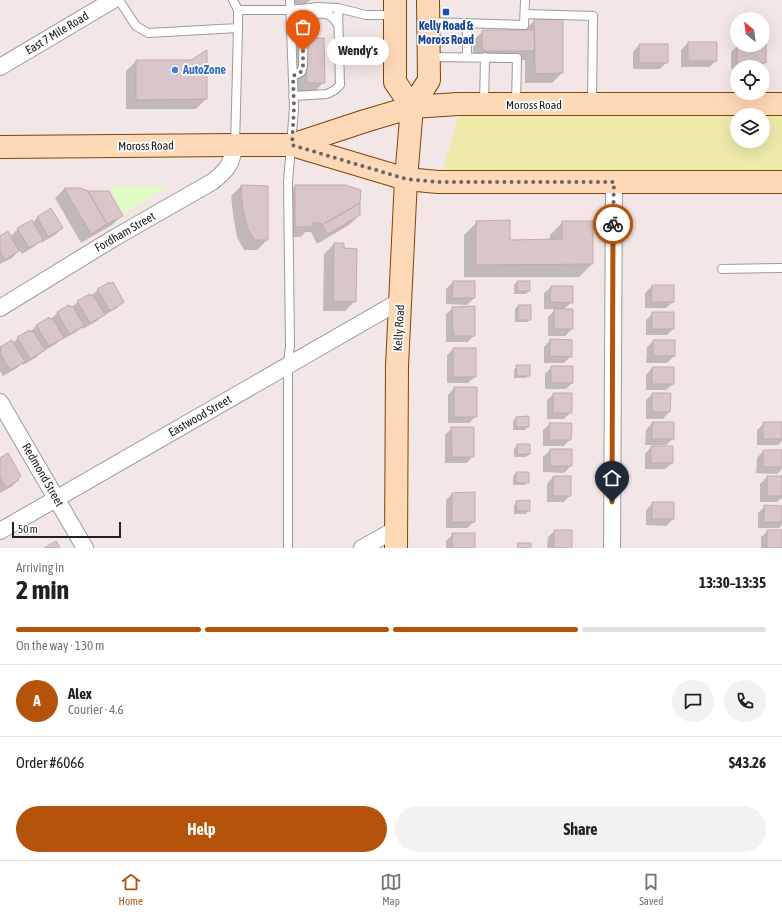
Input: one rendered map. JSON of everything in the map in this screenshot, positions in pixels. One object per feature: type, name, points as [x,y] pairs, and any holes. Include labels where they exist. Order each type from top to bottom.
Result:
[{"type":"main road","points":[[412,108],[395,82],[395,8],[428,12]]},
{"type":"main road","name":"Kelly Road","points":[[396,538],[397,366],[406,179],[412,108],[428,80],[428,12]]},
{"type":"main road","name":"Moross Road","points":[[292,145],[365,120],[412,108],[458,104],[782,104]]},
{"type":"main road","name":"Moross Road","points":[[0,148],[292,145],[406,179],[438,182],[782,182]]},
{"type":"street","name":"East 7 Mile Road","points":[[0,67],[113,0]]},
{"type":"street","name":"Fordham Street","points":[[0,308],[114,238],[212,182],[226,170],[231,162],[235,145]]},
{"type":"street","points":[[612,548],[614,182]]},
{"type":"street","name":"Eastwood Street","points":[[0,531],[400,301]]},
{"type":"street","name":"Redmond Street","points":[[0,402],[86,548]]},
{"type":"street","points":[[362,548],[396,538]]},
{"type":"lane","points":[[119,0],[136,26],[148,33],[238,28]]},
{"type":"lane","points":[[233,0],[238,10],[235,145]]},
{"type":"lane","points":[[288,548],[288,365],[290,346],[288,182],[294,108],[290,0]]},
{"type":"lane","points":[[428,12],[467,23],[524,25],[525,0]]},
{"type":"lane","points":[[238,10],[338,8],[366,15],[395,8]]},
{"type":"lane","points":[[293,96],[327,94],[335,90],[340,85],[338,8]]},
{"type":"lane","points":[[293,76],[301,72],[303,66],[304,20],[308,16],[325,14],[331,17],[338,25]]},
{"type":"lane","points":[[525,14],[593,16],[592,105]]},
{"type":"lane","points":[[467,23],[467,57]]},
{"type":"lane","points":[[428,57],[517,58],[516,105]]},
{"type":"lane","points":[[484,104],[485,57]]},
{"type":"lane","points":[[722,269],[782,268]]},
{"type":"shaded area","points":[[500,113],[730,113],[730,148],[770,148],[770,113],[782,113],[782,173],[452,172],[445,170],[444,166],[459,115]]},
{"type":"green space","points":[[168,186],[124,213],[109,187]]},
{"type":"building","points":[[534,19],[563,19],[563,73],[535,74]]},
{"type":"building","points":[[306,28],[316,28],[316,38],[324,38],[325,83],[307,83]]},
{"type":"building","points":[[482,30],[534,30],[535,51],[485,51],[482,47]]},
{"type":"building","points":[[688,42],[717,42],[717,61],[688,61]]},
{"type":"building","points":[[639,44],[668,44],[668,63],[639,63]]},
{"type":"building","points":[[207,50],[207,99],[136,100],[136,60],[191,60]]},
{"type":"building","points":[[737,52],[766,52],[766,60],[737,60]]},
{"type":"building","points":[[241,185],[268,186],[268,240],[254,240],[247,227],[242,204]]},
{"type":"building","points":[[295,185],[345,185],[361,190],[360,203],[322,225],[321,223],[312,223],[312,227],[295,227]]},
{"type":"building","points":[[64,188],[80,188],[88,191],[107,224],[91,234]]},
{"type":"building","points":[[88,191],[109,191],[123,216],[107,224]]},
{"type":"building","points":[[360,203],[360,215],[328,234],[322,225]]},
{"type":"building","points":[[51,208],[63,228],[48,237],[37,217]]},
{"type":"building","points":[[32,220],[43,240],[29,248],[17,228]]},
{"type":"building","points":[[510,220],[510,240],[562,239],[562,221],[593,221],[593,264],[476,265],[476,221]]},
{"type":"building","points":[[8,231],[19,251],[5,260],[0,251],[0,236]]},
{"type":"building","points":[[334,243],[344,243],[344,248],[357,249],[356,302],[333,301]]},
{"type":"building","points":[[453,281],[475,281],[475,298],[452,298]]},
{"type":"building","points":[[517,281],[530,281],[530,291],[517,291]]},
{"type":"building","points":[[110,282],[111,284],[113,282],[124,302],[110,311],[97,289]]},
{"type":"building","points":[[652,285],[674,285],[674,302],[651,302]]},
{"type":"building","points":[[551,286],[573,286],[573,303],[550,302]]},
{"type":"building","points":[[90,294],[91,296],[93,295],[105,315],[90,323],[77,301]]},
{"type":"building","points":[[69,305],[70,307],[73,306],[84,326],[69,334],[57,312]]},
{"type":"building","points":[[518,305],[531,305],[531,320],[518,320]]},
{"type":"building","points":[[475,306],[475,336],[453,336],[452,307]]},
{"type":"building","points":[[554,309],[573,309],[573,329],[554,329]]},
{"type":"building","points":[[652,312],[674,312],[674,329],[652,329]]},
{"type":"building","points":[[49,317],[50,319],[52,318],[64,338],[49,346],[36,325]]},
{"type":"building","points":[[30,330],[31,332],[33,331],[45,350],[30,359],[17,337]]},
{"type":"building","points":[[550,339],[572,340],[572,357],[550,356]]},
{"type":"building","points":[[12,340],[25,362],[10,370],[0,353],[0,347]]},
{"type":"building","points":[[653,340],[675,340],[675,356],[653,356]]},
{"type":"building","points":[[453,348],[476,348],[476,377],[453,377]]},
{"type":"building","points":[[516,365],[530,365],[530,376],[517,376]]},
{"type":"building","points":[[551,366],[573,366],[573,383],[551,383]]},
{"type":"building","points":[[652,367],[674,367],[674,384],[652,384]]},
{"type":"building","points":[[454,387],[477,387],[477,417],[454,417]]},
{"type":"building","points":[[553,393],[572,393],[572,413],[553,413]]},
{"type":"building","points":[[652,393],[671,393],[670,412],[652,412]]},
{"type":"building","points":[[529,416],[529,427],[516,427],[516,417]]},
{"type":"building","points":[[652,422],[674,422],[674,439],[652,439]]},
{"type":"building","points":[[763,422],[782,422],[782,439],[763,439]]},
{"type":"building","points":[[549,423],[572,423],[571,440],[549,440]]},
{"type":"building","points":[[451,427],[474,427],[474,457],[452,457]]},
{"type":"building","points":[[517,444],[530,444],[530,454],[517,455]]},
{"type":"building","points":[[651,446],[673,446],[673,463],[651,463]]},
{"type":"building","points":[[550,449],[572,449],[572,466],[550,466]]},
{"type":"building","points":[[763,450],[782,450],[782,467],[763,467]]},
{"type":"building","points":[[8,453],[21,476],[18,478],[19,480],[6,488],[0,477],[0,458]]},
{"type":"building","points":[[516,472],[529,472],[529,483],[516,483]]},
{"type":"building","points":[[553,476],[571,476],[571,496],[553,496]]},
{"type":"building","points":[[767,476],[782,476],[782,496],[767,496]]},
{"type":"building","points":[[475,492],[475,522],[452,522],[452,493]]},
{"type":"building","points":[[530,500],[530,511],[517,511],[516,501]]},
{"type":"building","points":[[652,502],[674,502],[674,519],[652,519]]},
{"type":"building","points":[[764,505],[782,506],[782,522],[764,522]]},
{"type":"building","points":[[554,530],[572,530],[572,548],[554,548]]},
{"type":"building","points":[[767,530],[782,530],[782,548],[767,548]]},
{"type":"building","points":[[452,533],[475,533],[475,548],[452,548]]},
{"type":"building","points":[[56,541],[60,548],[44,548]]},
{"type":"building","points":[[517,543],[531,543],[531,548],[518,548]]},
{"type":"way so far","points":[[303,51],[303,66],[301,72],[293,76],[294,108],[292,145],[406,179],[438,182],[614,182],[613,224]]},
{"type":"place","name":"Kelly Road & Moross Road","points":[[446,12]]},
{"type":"place","name":"Wendy's","points":[[303,51]]},
{"type":"place","name":"AutoZone","points":[[175,70]]},
{"type":"route","points":[[612,502],[613,224]]}]
